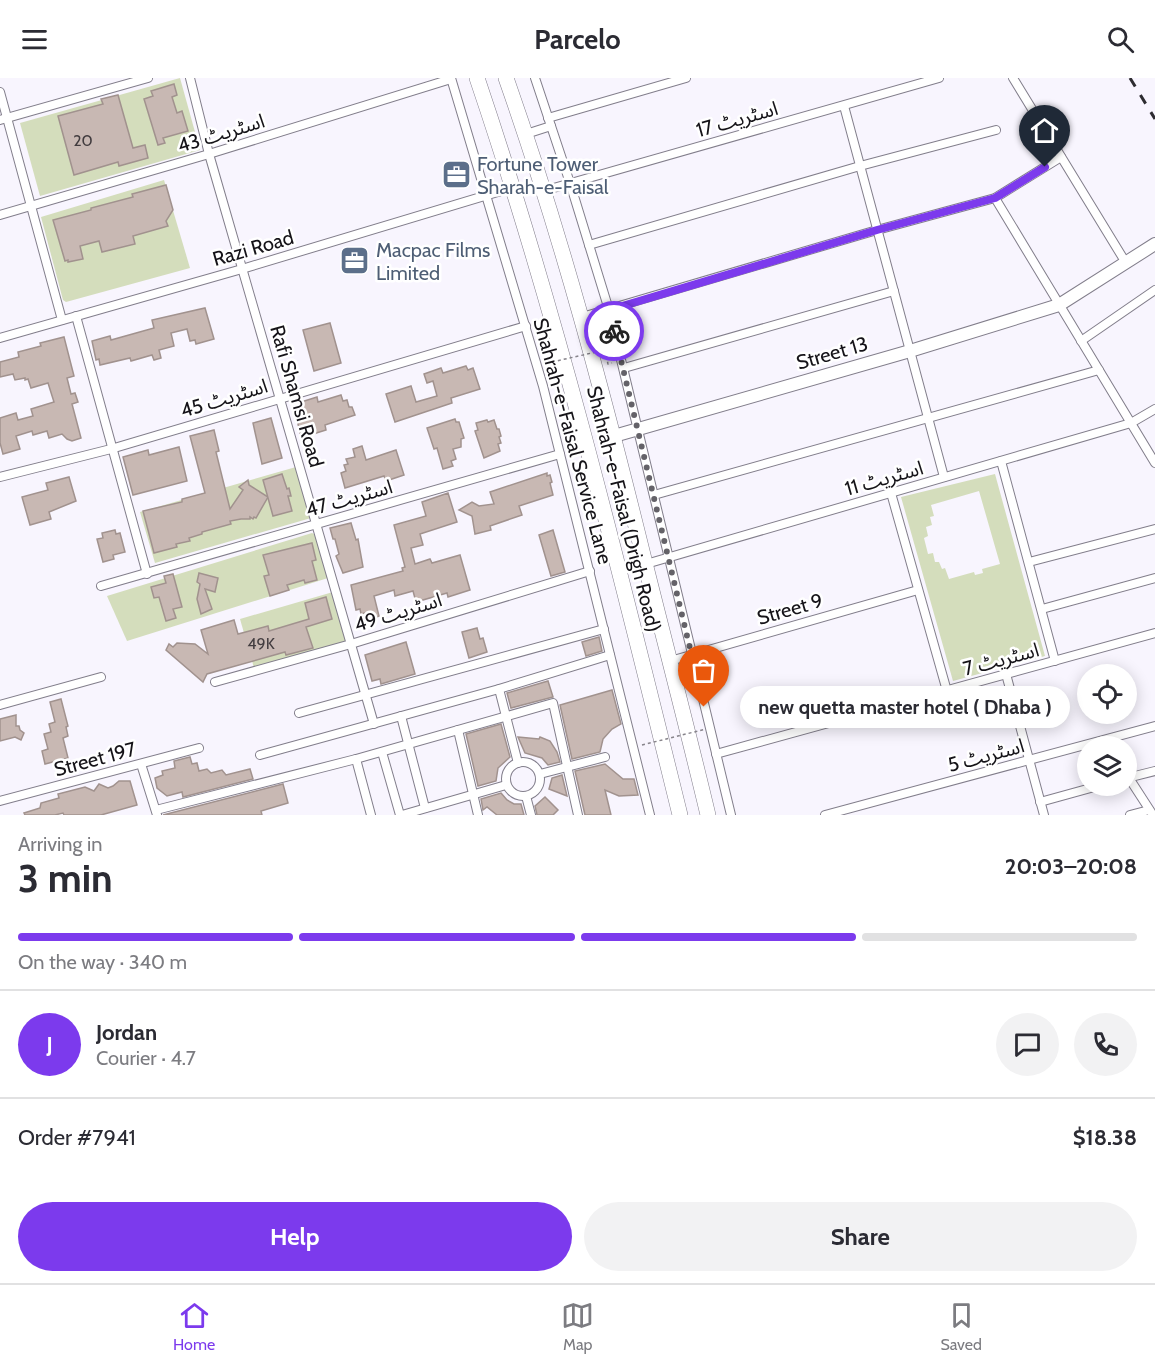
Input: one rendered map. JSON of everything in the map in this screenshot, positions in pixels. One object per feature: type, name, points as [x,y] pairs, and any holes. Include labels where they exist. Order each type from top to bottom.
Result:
[{"type":"highway","name":"Shahrah-e-Faisal (Drigh Road)","points":[[477,78],[514,187],[564,362],[680,815]]},
{"type":"highway","name":"Shahrah-e-Faisal (Drigh Road)","points":[[506,78],[526,134],[582,317],[614,436],[708,815]]},
{"type":"street","points":[[3,119],[148,78]]},
{"type":"street","name":"Rafi Shamsi Road","points":[[190,78],[209,154],[374,724]]},
{"type":"street","name":"اسٹریٹ 43","points":[[0,215],[209,154],[451,78]]},
{"type":"street","name":"Shahrah-e-Faisal Service Lane","points":[[451,78],[526,326],[590,571],[650,815]]},
{"type":"street","points":[[535,78],[609,310],[731,815]]},
{"type":"street","points":[[526,134],[550,122],[686,78]]},
{"type":"street","name":"اسٹریٹ 17","points":[[543,190],[939,78]]},
{"type":"street","points":[[1013,78],[1126,263]]},
{"type":"street","points":[[0,92],[3,119],[62,320]]},
{"type":"street","points":[[844,106],[944,477]]},
{"type":"street","points":[[589,244],[860,166],[996,130]]},
{"type":"street","points":[[582,317],[877,230],[995,198],[1061,157]]},
{"type":"street","name":"Razi Road","points":[[0,338],[488,197],[514,187]]},
{"type":"street","points":[[995,198],[1155,463]]},
{"type":"street","name":"Street 13","points":[[614,436],[910,351],[1059,305],[1155,244]]},
{"type":"street","points":[[1081,341],[1155,290]]},
{"type":"street","points":[[624,368],[894,291]]},
{"type":"street","points":[[76,316],[147,574]]},
{"type":"street","name":"اسٹریٹ 45","points":[[0,477],[111,449],[526,326]]},
{"type":"street","points":[[654,495],[1099,370]]},
{"type":"street","name":"اسٹریٹ 11","points":[[646,564],[1131,423],[1155,409]]},
{"type":"street","name":"اسٹریٹ 47","points":[[101,586],[560,454]]},
{"type":"street","points":[[1002,461],[1055,661]]},
{"type":"street","points":[[891,493],[947,691]]},
{"type":"street","points":[[1029,562],[1155,528]]},
{"type":"street","name":"اسٹریٹ 49","points":[[215,682],[351,644],[590,571]]},
{"type":"street","points":[[1042,609],[1155,578]]},
{"type":"street","name":"Street 9","points":[[670,661],[918,590]]},
{"type":"street","points":[[299,713],[604,629]]},
{"type":"street","name":"اسٹریٹ 7","points":[[717,754],[1155,633]]},
{"type":"street","points":[[260,755],[499,689],[610,655]]},
{"type":"street","points":[[1006,674],[1044,815]]},
{"type":"street","points":[[0,705],[101,677]]},
{"type":"street","points":[[499,689],[518,763]]},
{"type":"street","points":[[141,764],[156,812],[382,752],[553,703],[578,815]]},
{"type":"street","points":[[401,716],[425,808]]},
{"type":"street","name":"اسٹریٹ 5","points":[[825,815],[1155,726]]},
{"type":"street","points":[[458,730],[478,815]]},
{"type":"street","name":"Street 197","points":[[0,801],[199,748]]},
{"type":"street","points":[[382,752],[401,815],[506,785]]},
{"type":"street","points":[[540,774],[604,757]]},
{"type":"street","points":[[356,759],[371,815]]},
{"type":"street","points":[[506,785],[509,769],[518,763],[531,765],[540,774]]},
{"type":"street","points":[[1137,776],[1155,771]]},
{"type":"street","points":[[506,785],[518,796],[526,796],[538,786],[540,774]]},
{"type":"street","points":[[1130,815],[1151,812],[1137,791]]},
{"type":"street","points":[[1040,802],[1077,792]]},
{"type":"street","points":[[526,796],[531,815]]},
{"type":"path","points":[[552,362],[605,350],[608,364]]},
{"type":"path","points":[[642,745],[706,729]]},
{"type":"green space","points":[[180,78],[200,150],[40,196],[20,123]]},
{"type":"green space","points":[[164,180],[190,268],[66,302],[63,300],[41,217]]},
{"type":"green space","points":[[296,467],[311,518],[155,563],[140,512]]},
{"type":"green space","points":[[995,474],[1045,656],[953,681],[901,497]],"holes":[[[979,491],[1000,564],[982,569],[983,573],[975,575],[974,572],[949,579],[945,568],[942,569],[939,562],[935,562],[933,553],[928,554],[924,538],[928,536],[926,527],[932,525],[930,517],[934,516],[931,505]]]},
{"type":"green space","points":[[312,533],[316,535],[328,578],[127,641],[107,596]]},
{"type":"green space","points":[[333,592],[347,641],[254,668],[240,619]]},
{"type":"building","points":[[174,84],[177,95],[172,97],[177,113],[182,111],[188,131],[163,138],[165,143],[158,145],[144,99],[153,96],[151,91]]},
{"type":"building","points":[[118,95],[133,148],[145,145],[148,158],[119,166],[118,162],[74,175],[58,116],[103,104],[101,99]]},
{"type":"building","points":[[166,185],[173,210],[166,221],[168,226],[133,236],[135,244],[102,252],[99,241],[80,246],[83,259],[65,261],[53,220]]},
{"type":"building","points":[[205,308],[214,339],[196,344],[195,340],[190,341],[187,329],[171,333],[174,346],[159,350],[161,358],[154,360],[152,355],[131,361],[130,358],[100,365],[99,359],[96,360],[92,341],[110,336],[111,340],[154,328],[152,320]]},
{"type":"building","points":[[330,323],[341,363],[314,371],[303,330]]},
{"type":"building","points":[[64,337],[74,376],[67,378],[71,394],[75,393],[78,402],[72,404],[81,438],[72,441],[62,434],[49,438],[47,431],[33,435],[32,431],[16,436],[20,449],[3,454],[0,443],[0,418],[16,413],[18,420],[33,416],[31,409],[54,402],[48,383],[31,388],[28,379],[15,380],[13,374],[0,377],[0,362],[19,357],[18,352],[41,346],[40,343]]},
{"type":"building","points":[[466,366],[468,370],[473,368],[480,389],[451,398],[452,403],[395,422],[386,394],[411,386],[416,402],[437,396],[433,381],[427,383],[424,374],[441,368],[443,373]]},
{"type":"building","points":[[341,395],[343,401],[347,400],[349,407],[352,407],[355,415],[325,425],[326,430],[310,435],[312,439],[302,442],[296,415],[301,413],[298,403],[317,397],[318,402]]},
{"type":"building","points":[[271,418],[282,458],[262,464],[253,423]]},
{"type":"building","points":[[455,419],[459,422],[464,438],[461,439],[461,447],[453,449],[456,459],[451,461],[453,466],[443,469],[437,448],[434,449],[427,428]]},
{"type":"building","points":[[487,420],[488,422],[494,420],[499,429],[501,443],[498,444],[500,451],[484,458],[475,431],[478,430],[476,423]]},
{"type":"building","points":[[214,430],[219,451],[216,452],[230,509],[243,490],[239,487],[248,480],[249,485],[268,497],[256,518],[230,521],[231,524],[202,532],[202,534],[189,538],[190,541],[176,544],[177,547],[154,553],[143,511],[182,502],[182,499],[205,493],[190,436]]},
{"type":"building","points":[[362,446],[366,460],[396,450],[404,475],[386,481],[384,476],[345,488],[341,473],[346,471],[344,465],[348,464],[346,459],[355,457],[353,449]]},
{"type":"building","points":[[179,447],[187,481],[133,495],[123,457],[148,450],[149,455]]},
{"type":"building","points":[[547,473],[552,482],[550,483],[553,495],[519,506],[522,515],[490,526],[491,530],[475,534],[472,516],[459,510],[472,502],[479,506],[494,504],[490,492]]},
{"type":"building","points":[[282,474],[287,489],[289,488],[291,496],[288,496],[292,511],[273,516],[263,480]]},
{"type":"building","points":[[69,477],[76,501],[49,512],[51,519],[30,525],[22,497],[48,490],[46,483]]},
{"type":"building","points":[[448,493],[457,522],[420,534],[423,545],[411,548],[415,564],[430,559],[432,563],[460,555],[470,590],[448,597],[447,593],[416,602],[413,591],[395,596],[394,590],[374,596],[379,616],[372,619],[370,615],[361,614],[360,609],[356,610],[351,585],[403,571],[402,568],[405,567],[394,525],[426,516],[422,502]]},
{"type":"building","points":[[351,523],[356,540],[358,539],[363,567],[343,573],[336,556],[339,554],[330,528]]},
{"type":"building","points":[[115,530],[116,534],[120,533],[125,552],[113,555],[114,559],[103,562],[97,539],[103,538],[102,533]]},
{"type":"building","points":[[553,530],[565,572],[551,576],[539,535]]},
{"type":"building","points":[[312,543],[316,560],[312,561],[317,580],[305,583],[304,580],[287,585],[289,590],[270,596],[264,576],[269,575],[263,555]]},
{"type":"building","points":[[199,573],[218,578],[215,592],[205,589],[212,609],[201,614],[197,599],[200,584],[197,582]]},
{"type":"building","points":[[173,574],[182,607],[173,609],[176,618],[166,621],[159,597],[154,598],[151,587],[166,583],[164,576]]},
{"type":"building","points":[[326,597],[332,619],[306,627],[313,648],[286,655],[285,652],[207,674],[203,682],[166,650],[169,644],[173,647],[177,643],[195,644],[208,654],[201,630],[234,620],[238,634],[268,626],[269,631],[309,619],[305,603]]},
{"type":"building","points":[[477,628],[487,652],[469,658],[462,632]]},
{"type":"building","points":[[599,637],[602,651],[586,656],[582,642]]},
{"type":"building","points":[[406,642],[415,674],[381,684],[380,679],[372,681],[365,655]]},
{"type":"building","points":[[548,681],[553,697],[511,708],[507,693]]},
{"type":"building","points":[[612,690],[621,724],[612,729],[603,739],[600,752],[572,759],[560,705]]},
{"type":"building","points":[[61,699],[68,726],[66,727],[68,736],[63,738],[68,758],[45,764],[42,751],[48,749],[44,734],[51,732],[49,724],[55,722],[50,702]]},
{"type":"building","points":[[16,715],[16,726],[19,726],[24,733],[21,740],[15,737],[0,741],[0,719]]},
{"type":"building","points":[[501,724],[510,757],[498,768],[496,781],[478,786],[466,734]]},
{"type":"building","points":[[518,737],[539,739],[540,737],[550,741],[560,762],[548,765],[542,758],[525,753]]},
{"type":"building","points":[[190,757],[192,764],[197,763],[199,771],[207,769],[211,773],[222,770],[226,775],[250,769],[253,779],[183,797],[182,792],[167,796],[157,788],[155,778],[163,775],[162,771],[175,768],[174,761]]},
{"type":"building","points":[[605,764],[623,779],[634,779],[638,795],[619,796],[605,790],[611,815],[585,815],[575,771]]},
{"type":"building","points":[[562,775],[567,796],[549,789],[552,778]]},
{"type":"building","points":[[119,781],[130,781],[137,805],[101,815],[64,815],[63,813],[25,815],[24,813],[40,808],[41,803],[59,798],[58,794],[85,787],[94,791],[99,784],[108,788]]},
{"type":"building","points":[[283,784],[288,803],[261,811],[262,815],[163,815]]},
{"type":"building","points":[[501,793],[514,804],[521,804],[524,815],[497,815],[487,807],[483,810],[481,799]]},
{"type":"building","points":[[545,797],[558,810],[553,815],[537,815],[535,806]]},
{"type":"railway","points":[[1130,78],[1155,119]]},
{"type":"way so far","points":[[614,331],[704,707]]},
{"type":"place","name":"Fortune Tower Sharah-e-Faisal","points":[[456,175]]},
{"type":"place","name":"Macpac Films Limited","points":[[355,261]]},
{"type":"place","name":"new quetta master hotel ( Dhaba )","points":[[704,707]]},
{"type":"route","points":[[614,331],[609,310],[877,230],[995,198],[1045,167]]}]
